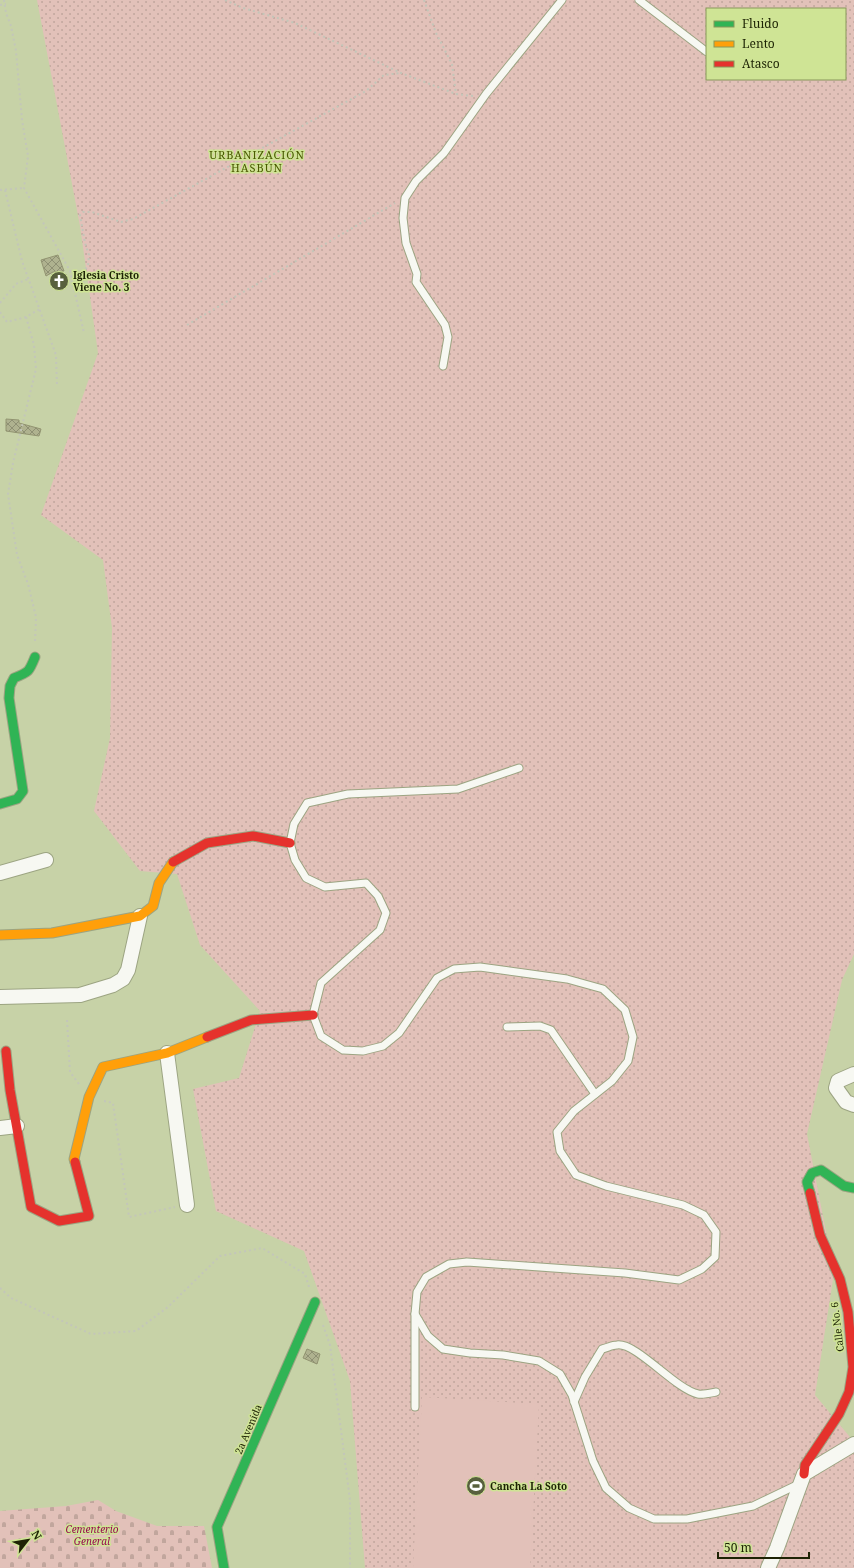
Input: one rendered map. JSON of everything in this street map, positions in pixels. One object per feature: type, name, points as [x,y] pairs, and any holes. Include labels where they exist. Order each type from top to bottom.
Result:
[{"type":"street","points":[[0,804],[15,801],[20,798],[23,791],[9,698],[10,686],[14,678],[27,673],[30,670],[35,657]]},
{"type":"street","points":[[0,935],[52,933],[140,916],[153,906],[159,883],[173,862],[207,844],[253,836],[290,843]]},
{"type":"street","points":[[0,873],[46,860]]},
{"type":"street","points":[[0,998],[80,995],[113,985],[123,979],[128,970],[140,916]]},
{"type":"street","points":[[6,1051],[10,1090],[31,1207],[59,1221],[89,1216],[74,1159],[89,1097],[103,1067],[167,1053],[251,1020],[313,1015]]},
{"type":"street","points":[[167,1053],[187,1205]]},
{"type":"street","points":[[854,1074],[838,1081],[836,1088],[846,1102],[854,1105]]},
{"type":"street","points":[[0,1128],[17,1126]]},
{"type":"street","name":"Calle No. 6","points":[[802,1478],[805,1465],[839,1414],[849,1392],[852,1367],[848,1312],[840,1279],[820,1235],[806,1182],[812,1173],[821,1170],[844,1186],[854,1188]]},
{"type":"street","name":"2a Avenida","points":[[224,1568],[217,1527],[315,1302]]},
{"type":"street","points":[[768,1568],[777,1548],[802,1478],[854,1444]]},
{"type":"lane","points":[[443,366],[448,337],[445,325],[416,282],[417,274],[406,243],[403,218],[405,198],[416,181],[444,153],[486,94],[562,0]]},
{"type":"lane","points":[[639,0],[706,51]]},
{"type":"lane","points":[[414,1408],[415,1314],[417,1292],[426,1277],[449,1264],[467,1262],[625,1273],[679,1280],[702,1269],[715,1257],[716,1232],[704,1215],[683,1205],[606,1186],[576,1175],[560,1151],[557,1132],[574,1111],[612,1081],[628,1061],[633,1038],[625,1010],[603,989],[574,981],[480,967],[454,968],[437,978],[399,1033],[383,1046],[363,1052],[343,1050],[321,1036],[313,1015],[321,983],[380,930],[386,913],[378,896],[366,883],[325,887],[306,878],[295,860],[290,843],[294,824],[308,803],[348,794],[458,789],[519,768]]},
{"type":"lane","points":[[507,1027],[540,1026],[551,1030],[595,1094]]},
{"type":"lane","points":[[415,1314],[428,1336],[443,1349],[470,1354],[503,1355],[539,1361],[560,1374],[572,1395],[593,1461],[606,1488],[629,1508],[654,1519],[687,1520],[753,1506],[802,1478]]},
{"type":"lane","points":[[574,1402],[585,1377],[602,1349],[618,1344],[645,1358],[678,1384],[698,1394],[716,1392]]},
{"type":"path","points":[[4,0],[16,51],[22,120],[28,156],[24,188],[70,271],[84,333]]},
{"type":"path","points":[[225,0],[243,8],[295,23],[402,73],[456,94],[470,96],[486,94]]},
{"type":"path","points":[[424,0],[436,33],[452,64],[456,94]]},
{"type":"path","points":[[0,5],[6,4]]},
{"type":"path","points":[[84,288],[82,277],[83,272],[88,266],[89,255],[85,243],[80,215],[83,212],[92,212],[121,222],[133,219],[366,91],[384,75],[402,73]]},
{"type":"path","points":[[0,190],[24,188]]},
{"type":"path","points":[[5,190],[22,261],[56,355],[57,387]]},
{"type":"path","points":[[187,325],[405,198]]},
{"type":"path","points":[[0,303],[16,284],[28,279]]},
{"type":"path","points":[[0,312],[7,322],[26,317],[40,309]]},
{"type":"path","points":[[26,317],[34,345],[36,369],[13,464],[8,494],[18,555],[28,584],[36,617],[35,657]]},
{"type":"path","points":[[66,1020],[70,1072],[89,1097],[113,1102],[129,1217],[187,1205]]},
{"type":"path","points":[[0,1288],[11,1298],[91,1334],[136,1331],[168,1307],[220,1256],[262,1248],[305,1274],[315,1302]]},
{"type":"path","points":[[322,1323],[330,1345],[350,1500],[350,1568]]},
{"type":"green space","points":[[37,0],[854,0],[854,954],[842,980],[807,1134],[834,1273],[815,1395],[854,1442],[854,1568],[365,1568],[350,1381],[304,1251],[216,1211],[193,1089],[239,1078],[260,1011],[200,945],[177,874],[140,871],[94,811],[110,738],[112,628],[103,560],[41,515],[98,353],[80,226]]},
{"type":"green space","name":"Cancha La Soto","points":[[422,1397],[539,1404],[530,1568],[413,1568]]},
{"type":"green space","name":"Cementerio General","points":[[98,1500],[116,1511],[157,1526],[204,1526],[212,1568],[0,1568],[0,1511],[66,1506]]},
{"type":"building","points":[[58,255],[64,271],[53,272],[46,276],[41,260]]},
{"type":"building","points":[[6,419],[19,420],[19,423],[41,429],[39,436],[6,431]]},
{"type":"building","points":[[307,1349],[320,1354],[317,1364],[303,1358]]},
{"type":"traffic: fast","points":[[0,804],[17,799],[23,791],[9,698],[10,686],[14,678],[28,671],[35,657]]},
{"type":"traffic: fast","points":[[810,1193],[807,1182],[812,1173],[821,1170],[844,1186],[854,1188]]},
{"type":"traffic: fast","points":[[224,1568],[217,1527],[315,1302]]},
{"type":"traffic: slow","points":[[0,935],[52,933],[140,916],[153,906],[159,883],[173,862]]},
{"type":"traffic: slow","points":[[75,1162],[74,1159],[89,1097],[103,1067],[167,1053],[207,1037]]},
{"type":"traffic: jam","points":[[173,862],[207,843],[253,836],[290,843]]},
{"type":"traffic: jam","points":[[207,1037],[251,1020],[313,1015]]},
{"type":"traffic: jam","points":[[6,1051],[10,1090],[31,1207],[59,1221],[89,1216],[75,1162]]},
{"type":"traffic: jam","points":[[804,1474],[805,1465],[839,1414],[849,1392],[853,1367],[848,1312],[840,1279],[820,1235],[810,1193]]},
{"type":"place","name":"Iglesia Cristo Viene No. 3","points":[[59,281]]},
{"type":"place","name":"Cancha La Soto","points":[[476,1486]]},
{"type":"district","name":"URBANIZACIÓN HASBÚN","points":[[257,161]]}]
